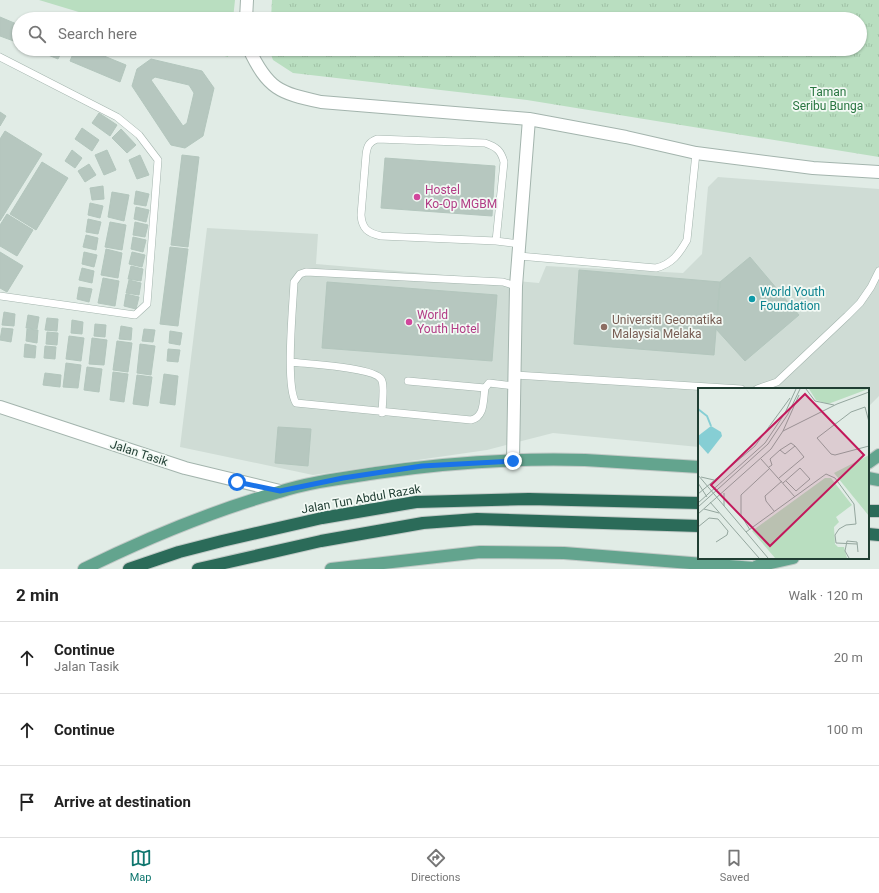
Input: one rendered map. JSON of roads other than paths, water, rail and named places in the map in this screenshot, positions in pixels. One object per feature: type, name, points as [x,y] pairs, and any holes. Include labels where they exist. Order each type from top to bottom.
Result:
[{"type":"highway","name":"Jalan Tun Abdul Razak","points":[[129,569],[179,552],[222,541],[322,518],[416,502],[529,499],[698,503]]},
{"type":"highway","points":[[198,569],[314,543],[423,522],[477,519],[698,526]]},
{"type":"highway","points":[[869,534],[879,535]]},
{"type":"main road","points":[[869,462],[879,455]]},
{"type":"main road","points":[[84,569],[170,530],[280,491],[343,478],[422,466],[513,461],[584,460],[698,467]]},
{"type":"main road","points":[[869,478],[879,480]]},
{"type":"main road","points":[[331,569],[480,552],[564,553],[766,569]]},
{"type":"main road","points":[[751,568],[789,559]]},
{"type":"street","points":[[246,12],[247,0]]},
{"type":"street","points":[[252,56],[257,66],[272,85],[293,96],[322,102],[529,119],[626,137],[696,153],[813,168],[879,172]]},
{"type":"street","points":[[513,461],[516,286],[529,119]]},
{"type":"street","name":"Jalan Tasik","points":[[0,407],[185,468],[280,491]]},
{"type":"lane","points":[[0,57],[117,117],[139,135],[158,160],[147,304],[135,315],[0,296]]},
{"type":"lane","points":[[496,241],[504,162],[501,152],[494,146],[485,143],[377,139],[371,141],[367,147],[361,215],[362,225],[369,233],[381,236],[496,241],[519,250],[656,268],[664,266],[681,251],[687,240],[696,153]]},
{"type":"lane","points":[[759,388],[777,382],[847,316],[864,297],[879,271]]},
{"type":"lane","points":[[516,286],[503,282],[306,272],[300,274],[294,282],[291,362],[292,397],[296,403],[382,413],[471,420],[477,419],[482,412],[484,388],[489,383],[515,381],[713,388]]},
{"type":"lane","points":[[291,362],[346,368],[375,374],[381,379],[382,384],[382,413]]},
{"type":"lane","points":[[408,381],[484,388]]},
{"type":"place","name":"Hostel Ko-Op MGBM","points":[[417,197]]},
{"type":"place","name":"World Youth Foundation","points":[[752,299]]},
{"type":"place","name":"World Youth Hotel","points":[[409,322]]},
{"type":"place","name":"Universiti Geomatika Malaysia Melaka","points":[[604,327]]},
{"type":"park label","name":"Taman Seribu Bunga","points":[[828,99]]}]
